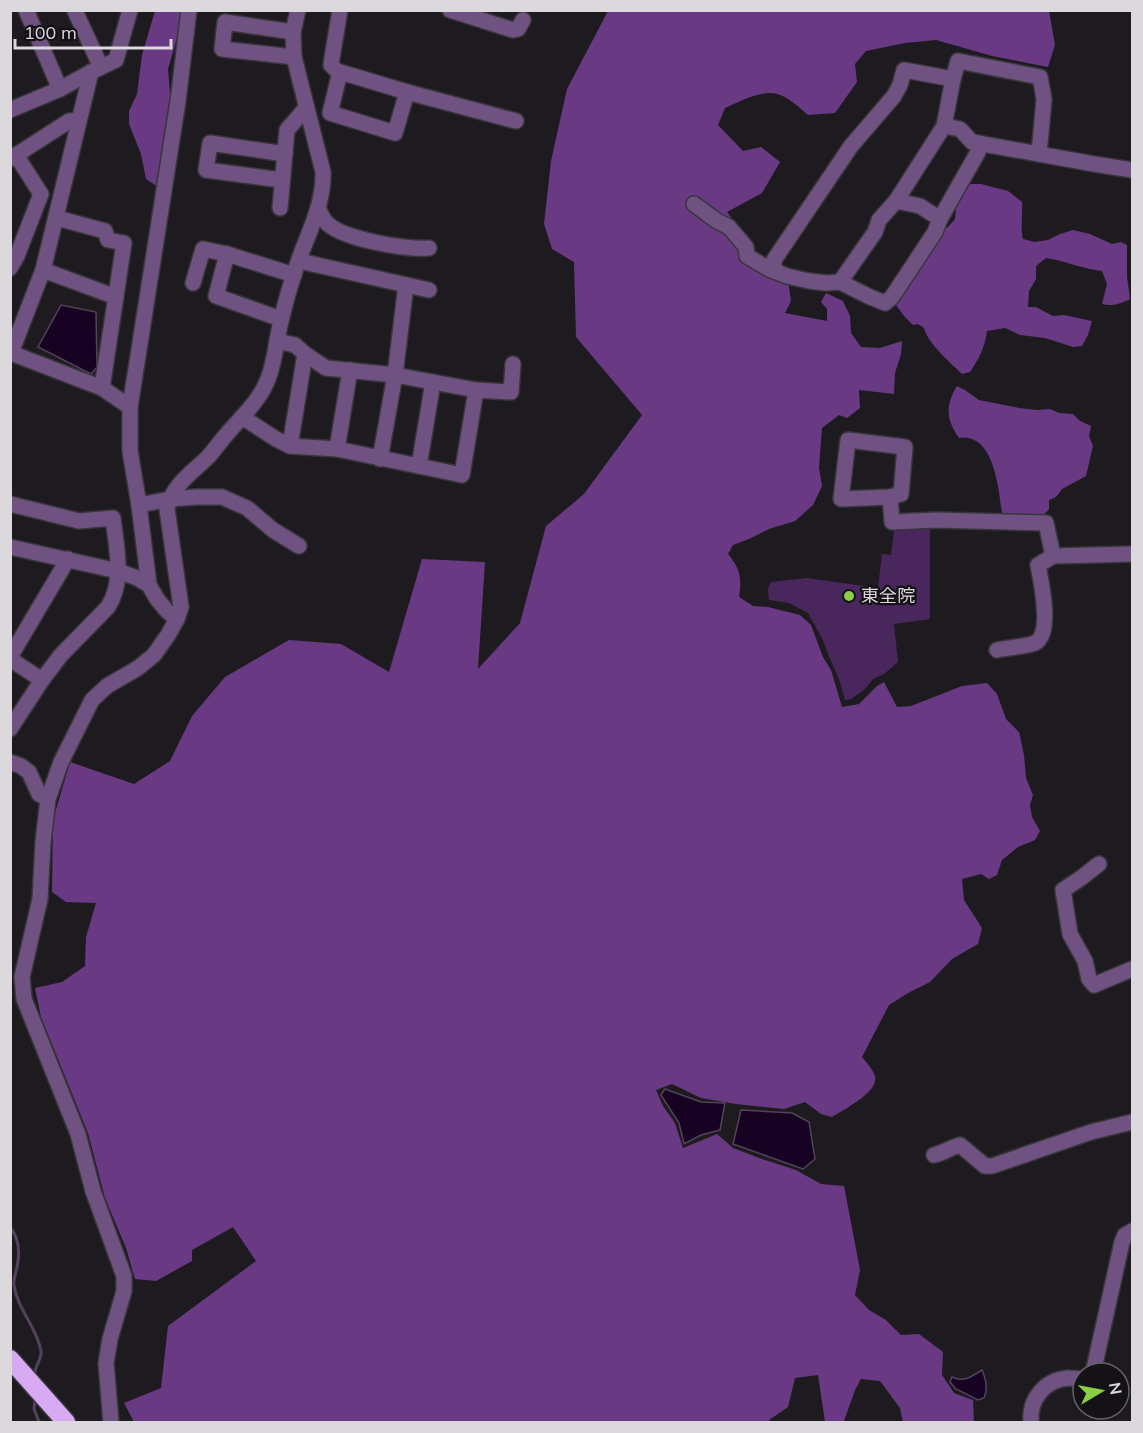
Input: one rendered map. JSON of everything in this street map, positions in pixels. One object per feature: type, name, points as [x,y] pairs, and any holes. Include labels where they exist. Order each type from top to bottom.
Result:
[{"type":"highway","points":[[10,1359],[65,1421]]},
{"type":"street","points":[[26,10],[60,89]]},
{"type":"street","points":[[77,10],[75,11],[96,70],[79,120],[43,270],[11,353],[102,388],[130,407]]},
{"type":"street","points":[[10,110],[60,89],[116,60],[130,10]]},
{"type":"street","points":[[177,619],[157,599],[149,585],[130,450],[130,407],[178,101],[189,10]]},
{"type":"street","points":[[111,1422],[106,1363],[110,1339],[124,1291],[124,1276],[93,1191],[78,1134],[24,999],[22,977],[40,899],[48,800],[61,762],[92,700],[107,686],[138,668],[154,655],[177,619],[181,607],[167,509],[170,499],[187,475],[208,457],[266,385],[281,319],[296,268],[318,208],[324,184],[323,172],[294,57],[293,32],[298,10]]},
{"type":"street","points":[[340,10],[331,65],[340,72],[516,121]]},
{"type":"street","points":[[450,10],[471,14],[513,30],[518,29],[523,20]]},
{"type":"street","points":[[293,32],[225,22],[222,49],[294,57]]},
{"type":"street","points":[[840,282],[875,232],[879,220],[896,201],[944,126],[958,61],[1041,77],[1044,99],[1039,154]]},
{"type":"street","points":[[774,271],[774,260],[851,146],[894,96],[904,70],[953,79]]},
{"type":"street","points":[[340,72],[330,113],[395,133],[407,92]]},
{"type":"street","points":[[280,208],[287,130],[306,108]]},
{"type":"street","points":[[11,264],[17,255],[41,195],[13,157],[69,121],[79,120]]},
{"type":"street","points":[[944,126],[960,129],[972,142],[1132,170]]},
{"type":"street","points":[[282,180],[206,170],[210,143],[285,154]]},
{"type":"street","points":[[694,204],[729,227],[746,247],[747,256],[774,271],[809,281],[840,282],[885,303],[892,297],[935,232],[978,152],[979,143]]},
{"type":"street","points":[[896,201],[920,206],[940,219]]},
{"type":"street","points":[[318,208],[325,222],[338,231],[396,247],[429,248]]},
{"type":"street","points":[[57,218],[105,231],[108,240],[124,243],[102,388]]},
{"type":"street","points":[[194,283],[202,249],[296,268],[429,290]]},
{"type":"street","points":[[227,254],[216,296],[281,319]]},
{"type":"street","points":[[43,270],[116,297]]},
{"type":"street","points":[[380,459],[395,375],[406,285]]},
{"type":"street","points":[[277,341],[295,345],[326,368],[395,375],[476,390],[511,392],[513,364]]},
{"type":"street","points":[[290,446],[305,354]]},
{"type":"street","points":[[337,449],[350,370]]},
{"type":"street","points":[[419,466],[434,382]]},
{"type":"street","points":[[242,417],[290,446],[337,449],[462,475],[476,390]]},
{"type":"street","points":[[848,440],[905,447],[901,494],[890,497],[841,500],[848,440]]},
{"type":"street","points":[[139,506],[170,499],[222,497],[248,508],[273,530],[298,546]]},
{"type":"street","points":[[890,497],[892,522],[936,520],[1046,523],[1053,556]]},
{"type":"street","points":[[10,504],[79,521],[113,518],[118,571],[114,598],[108,607],[61,655],[10,729]]},
{"type":"street","points":[[10,547],[118,571],[149,585]]},
{"type":"street","points":[[997,650],[1035,643],[1042,635],[1044,605],[1038,565],[1053,556],[1132,554]]},
{"type":"street","points":[[42,680],[10,658],[68,559]]},
{"type":"street","points":[[10,762],[29,772],[39,794],[48,800]]},
{"type":"street","points":[[1099,864],[1063,890],[1070,934],[1084,961],[1089,979],[1094,985],[1132,969]]},
{"type":"street","points":[[934,1155],[960,1145],[986,1166],[992,1166],[1090,1132],[1132,1122]]},
{"type":"street","points":[[1096,1361],[1122,1242],[1125,1235],[1132,1231]]},
{"type":"street","points":[[1030,1422],[1031,1405],[1045,1386],[1057,1380],[1071,1378]]},
{"type":"shaded area","points":[[155,11],[184,11],[168,69],[171,106],[158,187],[146,179],[141,154],[129,124],[129,111],[137,94],[142,55]]},
{"type":"shaded area","points":[[608,11],[1049,11],[1055,45],[1048,67],[992,56],[936,40],[905,43],[866,51],[855,64],[857,82],[835,113],[808,115],[781,95],[765,93],[725,108],[718,125],[743,151],[761,147],[780,162],[762,193],[727,212],[776,278],[788,280],[791,301],[785,313],[827,321],[827,309],[821,302],[826,293],[843,301],[850,316],[851,333],[861,347],[880,348],[902,341],[901,354],[895,373],[894,394],[859,390],[860,408],[847,418],[839,415],[822,428],[819,468],[822,486],[813,505],[795,521],[769,529],[733,545],[728,554],[739,574],[739,597],[753,606],[768,607],[800,615],[811,625],[823,657],[831,670],[842,707],[859,704],[884,682],[897,707],[911,706],[962,686],[987,683],[997,694],[1006,719],[1019,732],[1026,778],[1033,795],[1030,805],[1032,817],[1040,831],[1035,840],[1018,847],[1002,860],[997,875],[989,879],[981,874],[962,879],[964,900],[982,928],[978,944],[952,959],[930,982],[889,1005],[862,1057],[873,1072],[875,1083],[872,1089],[851,1105],[832,1117],[821,1114],[805,1102],[784,1109],[701,1098],[672,1084],[656,1090],[663,1106],[675,1123],[683,1148],[717,1134],[733,1148],[796,1170],[821,1184],[844,1186],[860,1270],[855,1295],[869,1310],[886,1320],[901,1335],[919,1334],[943,1352],[942,1375],[954,1393],[973,1400],[974,1422],[903,1422],[900,1408],[880,1381],[861,1379],[844,1421],[825,1422],[818,1375],[795,1378],[788,1407],[769,1420],[771,1422],[134,1422],[124,1403],[161,1388],[168,1326],[256,1261],[233,1227],[192,1250],[192,1261],[156,1281],[135,1279],[126,1248],[105,1198],[88,1133],[41,1017],[35,988],[62,982],[85,966],[86,937],[96,903],[66,902],[52,892],[53,820],[70,762],[134,784],[170,761],[192,716],[225,677],[289,640],[341,644],[389,672],[422,559],[485,562],[478,669],[520,623],[546,526],[584,494],[642,415],[576,337],[574,262],[552,249],[544,224],[551,161],[567,89]]},
{"type":"shaded area","points":[[967,184],[981,184],[1008,191],[1022,202],[1023,239],[1034,242],[1048,240],[1073,230],[1090,234],[1112,244],[1121,242],[1127,245],[1130,299],[1113,305],[1102,304],[1107,284],[1102,271],[1046,258],[1036,266],[1036,279],[1029,291],[1028,307],[1036,307],[1053,316],[1064,315],[1092,321],[1082,346],[1073,347],[1045,338],[1020,335],[1005,328],[987,331],[983,348],[976,362],[970,372],[962,374],[935,347],[924,328],[918,324],[913,325],[896,305],[902,291],[913,280],[939,232],[955,219],[957,196]]},
{"type":"shaded area","points":[[61,305],[96,312],[97,367],[91,374],[38,347]]},
{"type":"shaded area","points":[[957,386],[979,400],[1019,408],[1050,409],[1059,413],[1073,414],[1080,421],[1091,426],[1089,436],[1093,446],[1086,476],[1062,489],[1056,497],[1049,500],[1049,509],[1043,516],[1002,513],[997,481],[990,458],[977,442],[959,438],[949,419],[950,400]]},
{"type":"shaded area","name":"東全院","points":[[930,529],[930,619],[894,624],[898,662],[884,674],[873,679],[864,690],[851,699],[845,700],[822,638],[808,613],[789,603],[769,600],[768,589],[771,582],[807,578],[878,588],[882,554],[891,555],[894,530]]},
{"type":"shaded area","points":[[665,1089],[701,1102],[725,1103],[720,1130],[701,1135],[684,1144],[679,1123],[661,1095]]},
{"type":"shaded area","points":[[741,1110],[792,1113],[809,1122],[815,1159],[803,1169],[733,1144]]},
{"type":"shaded area","points":[[982,1370],[986,1384],[984,1398],[978,1400],[956,1389],[950,1382],[952,1377],[964,1379]]},
{"type":"waterway","points":[[10,1227],[17,1241],[18,1251],[14,1281],[16,1294],[36,1334],[41,1351],[35,1378]]},
{"type":"waterway","points":[[35,1396],[34,1409],[39,1422]]},
{"type":"place","name":"東全院","points":[[849,596]]}]
